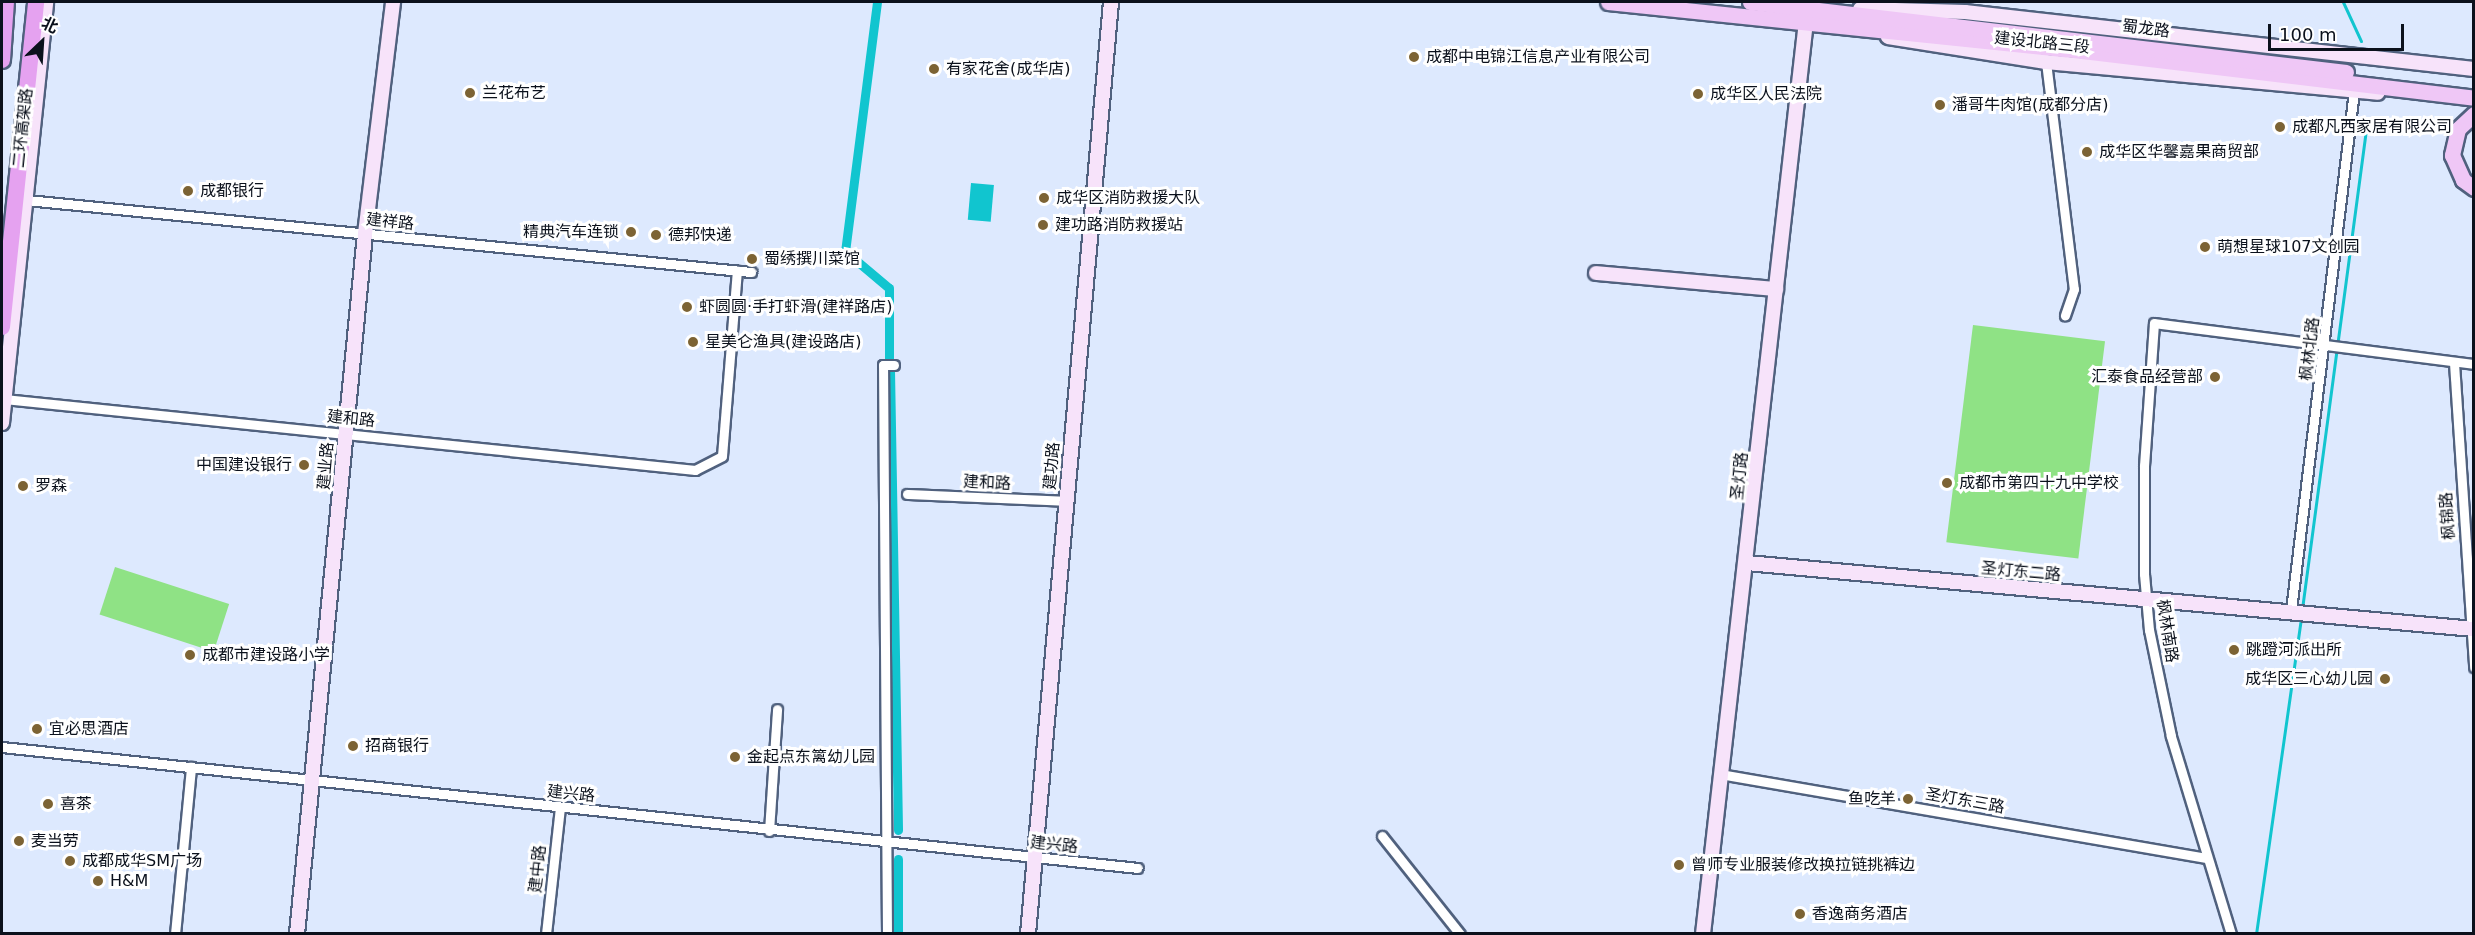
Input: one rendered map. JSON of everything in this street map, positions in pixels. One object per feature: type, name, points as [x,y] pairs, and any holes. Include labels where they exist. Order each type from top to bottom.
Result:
[{"type":"highway","points":[[2,60],[6,2]]},
{"type":"highway","name":"二环高架路","points":[[2,327],[36,2]]},
{"type":"main road","name":"建设北路三段","points":[[1608,2],[1812,10]]},
{"type":"main road","name":"建设北路三段","points":[[1750,2],[1812,10]]},
{"type":"main road","name":"蜀龙路","points":[[1812,10],[2474,99]]},
{"type":"main road","name":"蜀龙路","points":[[2065,43],[2474,89]]},
{"type":"main road","points":[[2474,114],[2458,129],[2452,155],[2459,174],[2474,188]]},
{"type":"street","points":[[2,423],[46,2]]},
{"type":"street","name":"建业路","points":[[297,933],[365,234],[393,2]]},
{"type":"street","name":"建功路","points":[[1028,933],[1111,2]]},
{"type":"street","name":"建设北路三段","points":[[1812,10],[1965,52],[2354,92],[2474,99]]},
{"type":"street","name":"建设北路三段","points":[[1812,10],[1965,12],[2474,69]]},
{"type":"street","name":"圣灯路","points":[[1702,933],[1747,563],[1776,290],[1812,10]]},
{"type":"street","points":[[2046,62],[2074,289],[2065,315]]},
{"type":"street","name":"枫林北路","points":[[2291,610],[2329,346],[2354,92]]},
{"type":"street","name":"建祥路","points":[[27,200],[751,272]]},
{"type":"street","name":"建和路","points":[[4,399],[695,470],[722,456],[737,270]]},
{"type":"street","points":[[1596,273],[1776,290]]},
{"type":"street","name":"枫林南路","points":[[2231,933],[2205,858],[2171,736],[2146,600],[2144,466],[2154,323],[2329,346]]},
{"type":"street","points":[[2329,346],[2474,364]]},
{"type":"street","name":"枫锦路","points":[[2454,363],[2474,667]]},
{"type":"street","points":[[887,933],[883,365],[894,365]]},
{"type":"street","name":"建和路","points":[[908,494],[1065,501]]},
{"type":"street","name":"圣灯东二路","points":[[1747,563],[2146,600],[2291,610],[2472,629]]},
{"type":"street","points":[[769,831],[777,709]]},
{"type":"street","name":"建兴路","points":[[2,747],[886,844],[1138,868]]},
{"type":"street","points":[[175,933],[191,767]]},
{"type":"street","name":"圣灯东三路","points":[[1720,774],[2205,858]]},
{"type":"street","name":"建中路","points":[[546,933],[560,808]]},
{"type":"street","points":[[1382,836],[1460,933]]},
{"type":"green space","points":[[1973,325],[2105,341],[2078,559],[1946,542]]},
{"type":"green space","points":[[115,567],[229,604],[214,652],[100,615]]},
{"type":"water","points":[[971,183],[994,185],[991,222],[968,220]]},
{"type":"waterway","points":[[877,2],[845,251],[889,288],[889,362]]},
{"type":"waterway","points":[[2343,2],[2361,41]]},
{"type":"waterway","points":[[2302,609],[2367,123]]},
{"type":"waterway","points":[[890,370],[898,830]]},
{"type":"waterway","points":[[2256,934],[2301,618]]},
{"type":"waterway","points":[[898,859],[898,934]]},
{"type":"place","name":"成都中电锦江信息产业有限公司","points":[[1414,57]]},
{"type":"place","name":"有家花舍(成华店)","points":[[934,69]]},
{"type":"place","name":"兰花布艺","points":[[470,93]]},
{"type":"place","name":"成华区人民法院","points":[[1698,94]]},
{"type":"place","name":"潘哥牛肉馆(成都分店)","points":[[1940,105]]},
{"type":"place","name":"成都凡西家居有限公司","points":[[2280,127]]},
{"type":"place","name":"成华区华馨嘉果商贸部","points":[[2087,152]]},
{"type":"place","name":"成都银行","points":[[188,191]]},
{"type":"place","name":"成华区消防救援大队","points":[[1044,198]]},
{"type":"place","name":"建功路消防救援站","points":[[1043,225]]},
{"type":"place","name":"精典汽车连锁","points":[[631,232]]},
{"type":"place","name":"德邦快递","points":[[656,235]]},
{"type":"place","name":"萌想星球107文创园","points":[[2205,247]]},
{"type":"place","name":"蜀绣撰川菜馆","points":[[752,259]]},
{"type":"place","name":"虾圆圆·手打虾滑(建祥路店)","points":[[687,307]]},
{"type":"place","name":"星美仑渔具(建设路店)","points":[[693,342]]},
{"type":"place","name":"汇泰食品经营部","points":[[2215,377]]},
{"type":"place","name":"中国建设银行","points":[[304,465]]},
{"type":"place","name":"成都市第四十九中学校","points":[[1947,483]]},
{"type":"place","name":"罗森","points":[[23,486]]},
{"type":"place","name":"跳蹬河派出所","points":[[2234,650]]},
{"type":"place","name":"成都市建设路小学","points":[[190,655]]},
{"type":"place","name":"成华区三心幼儿园","points":[[2385,679]]},
{"type":"place","name":"宜必思酒店","points":[[37,729]]},
{"type":"place","name":"招商银行","points":[[353,746]]},
{"type":"place","name":"金起点东篱幼儿园","points":[[735,757]]},
{"type":"place","name":"鱼吃羊","points":[[1908,799]]},
{"type":"place","name":"喜茶","points":[[48,804]]},
{"type":"place","name":"麦当劳","points":[[19,841]]},
{"type":"place","name":"成都成华SM广场","points":[[70,861]]},
{"type":"place","name":"曾师专业服装修改换拉链挑裤边","points":[[1679,865]]},
{"type":"place","name":"H&M","points":[[98,881]]},
{"type":"place","name":"香逸商务酒店","points":[[1800,914]]}]
